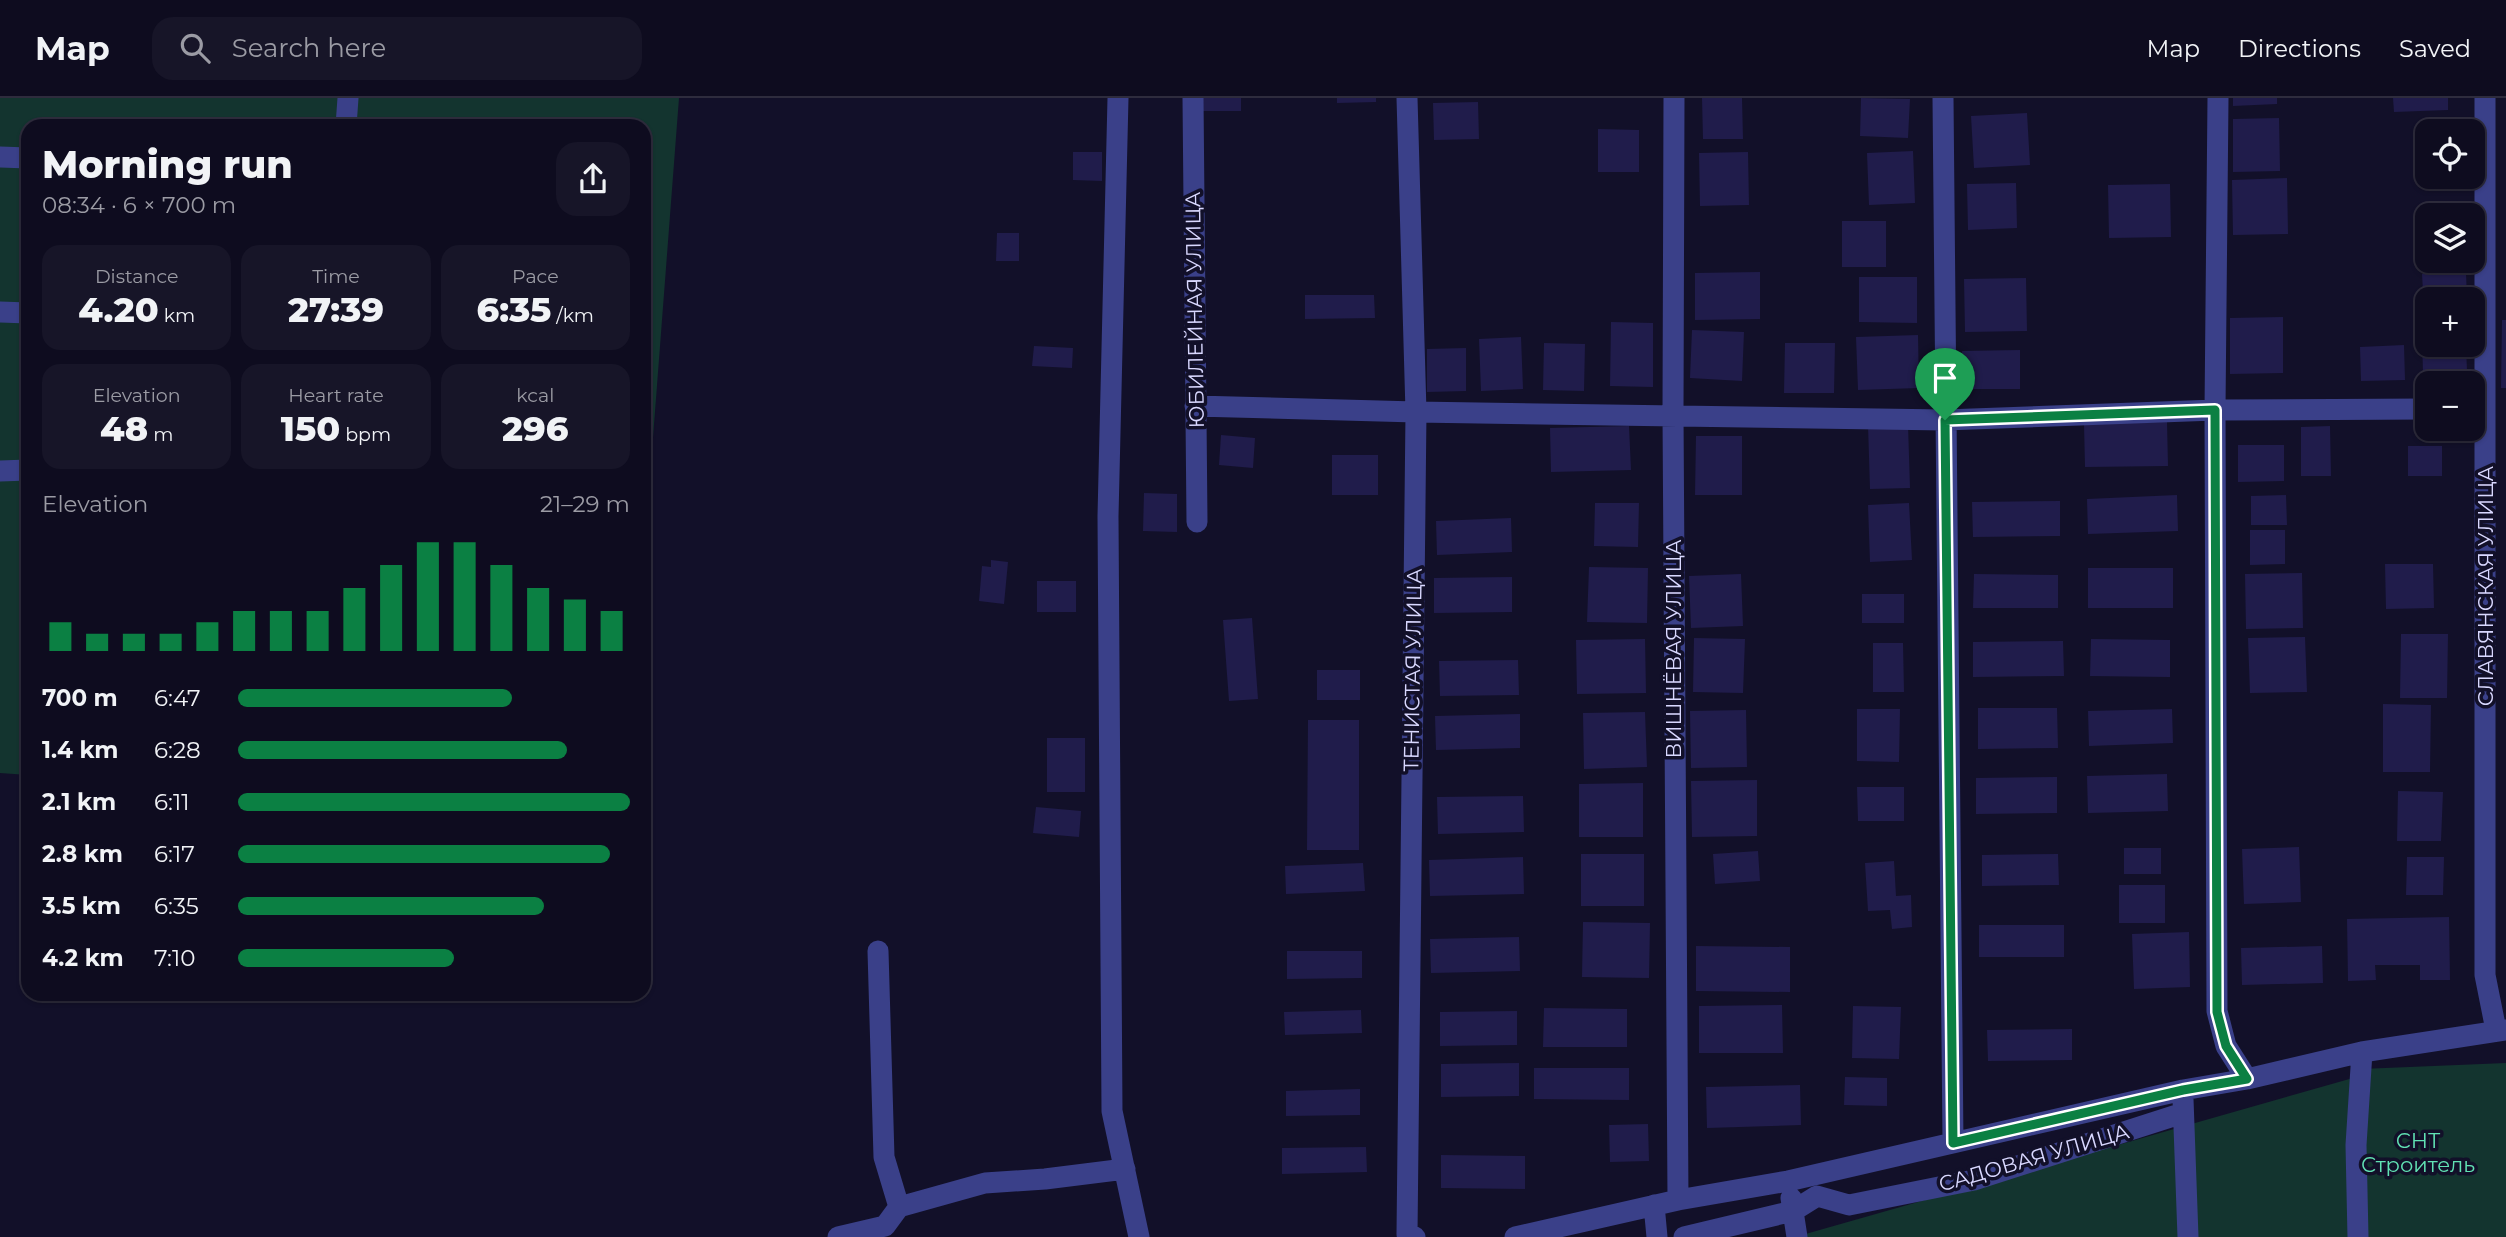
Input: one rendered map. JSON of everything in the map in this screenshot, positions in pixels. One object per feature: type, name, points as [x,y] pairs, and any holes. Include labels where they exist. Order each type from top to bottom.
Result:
[{"type":"street","points":[[346,119],[348,98]]},
{"type":"street","points":[[1118,98],[1108,544],[1112,1111],[1139,1237]]},
{"type":"street","name":"ЮБИЛЕЙНАЯ УЛИЦА","points":[[1193,98],[1197,522]]},
{"type":"street","name":"ТЕНИСТАЯ УЛИЦА","points":[[1407,98],[1416,412],[1408,1234],[1415,1237]]},
{"type":"street","name":"ВИШНЁВАЯ УЛИЦА","points":[[1674,98],[1672,414],[1678,1200]]},
{"type":"street","points":[[1943,98],[1953,1143]]},
{"type":"street","points":[[2218,98],[2215,410],[2217,1012],[2226,1046],[2247,1079]]},
{"type":"street","name":"СЛАВЯНСКАЯ УЛИЦА","points":[[2485,98],[2488,409],[2485,975],[2501,1030]]},
{"type":"street","points":[[0,158],[21,158]]},
{"type":"street","points":[[0,312],[21,313]]},
{"type":"street","points":[[1195,406],[1945,420],[2215,410],[2415,409]]},
{"type":"street","points":[[0,471],[21,470]]},
{"type":"street","points":[[878,951],[884,1157],[899,1208]]},
{"type":"street","points":[[1515,1237],[1678,1200],[1788,1181],[2183,1090],[2247,1079],[2362,1052],[2501,1030]]},
{"type":"street","points":[[2358,1237],[2356,1145],[2362,1052]]},
{"type":"street","points":[[2183,1090],[2188,1237]]},
{"type":"street","name":"САДОВАЯ УЛИЦА","points":[[1684,1237],[1793,1210],[1817,1196],[1849,1205],[1974,1180],[2183,1112]]},
{"type":"street","points":[[838,1237],[885,1226],[899,1208],[985,1183],[1125,1169]]},
{"type":"street","points":[[1788,1181],[1797,1237]]},
{"type":"street","points":[[1654,1205],[1657,1237]]},
{"type":"green space","points":[[0,98],[679,98],[651,464],[651,119],[21,119],[21,774],[0,773]]},
{"type":"green space","name":"СНТ Строитель","points":[[2506,1063],[2506,1237],[1795,1237],[2360,1076],[2361,1069]]},
{"type":"building","points":[[1203,98],[1241,98],[1241,111],[1203,111]]},
{"type":"building","points":[[1337,98],[1376,98],[1376,102],[1337,103]]},
{"type":"building","points":[[1702,98],[1742,98],[1743,139],[1703,139]]},
{"type":"building","points":[[1861,98],[1910,99],[1908,138],[1860,136]]},
{"type":"building","points":[[2233,98],[2277,98],[2277,104],[2233,106]]},
{"type":"building","points":[[2393,98],[2448,98],[2448,110],[2394,112]]},
{"type":"building","points":[[1478,102],[1479,139],[1434,140],[1433,103]]},
{"type":"building","points":[[2027,113],[2030,165],[1974,168],[1971,116]]},
{"type":"building","points":[[2279,118],[2280,171],[2233,172],[2233,119]]},
{"type":"building","points":[[1598,129],[1639,130],[1639,172],[1598,172]]},
{"type":"building","points":[[1913,151],[1915,203],[1869,205],[1867,153]]},
{"type":"building","points":[[1073,152],[1102,152],[1102,181],[1073,180]]},
{"type":"building","points":[[1748,152],[1749,205],[1700,206],[1699,153]]},
{"type":"building","points":[[2287,178],[2288,234],[2233,235],[2232,180]]},
{"type":"building","points":[[2016,183],[2017,228],[1968,230],[1967,184]]},
{"type":"building","points":[[2170,184],[2171,237],[2109,238],[2108,185]]},
{"type":"building","points":[[1842,221],[1886,221],[1886,267],[1842,267]]},
{"type":"building","points":[[997,233],[1019,233],[1019,261],[996,261]]},
{"type":"building","points":[[1760,272],[1760,319],[1695,320],[1695,273]]},
{"type":"building","points":[[2466,273],[2467,287],[2423,287],[2422,274]]},
{"type":"building","points":[[1859,277],[1917,277],[1917,323],[1859,322]]},
{"type":"building","points":[[2026,278],[2027,331],[1965,332],[1964,279]]},
{"type":"building","points":[[1305,295],[1374,295],[1375,318],[1305,319]]},
{"type":"building","points":[[2283,317],[2283,373],[2230,374],[2230,318]]},
{"type":"building","points":[[2502,320],[2506,320],[2506,388],[2501,388]]},
{"type":"building","points":[[1611,322],[1653,323],[1653,387],[1610,386]]},
{"type":"building","points":[[1692,330],[1744,332],[1742,381],[1690,378]]},
{"type":"building","points":[[1918,335],[1919,388],[1858,390],[1856,337]]},
{"type":"building","points":[[1521,337],[1523,389],[1481,391],[1479,339]]},
{"type":"building","points":[[1544,343],[1585,344],[1584,391],[1543,390]]},
{"type":"building","points":[[1785,343],[1835,343],[1834,393],[1784,393]]},
{"type":"building","points":[[2404,345],[2405,380],[2361,381],[2360,347]]},
{"type":"building","points":[[1034,346],[1073,348],[1072,368],[1032,366]]},
{"type":"building","points":[[1466,348],[1466,391],[1427,392],[1427,349]]},
{"type":"building","points":[[2020,350],[2020,389],[1963,389],[1962,351]]},
{"type":"building","points":[[2423,357],[2466,357],[2467,371],[2423,371]]},
{"type":"building","points":[[2167,422],[2168,466],[2085,467],[2084,424]]},
{"type":"building","points":[[1908,424],[1910,488],[1870,489],[1868,425]]},
{"type":"building","points":[[1629,426],[1631,470],[1551,472],[1550,428]]},
{"type":"building","points":[[2330,426],[2331,476],[2301,476],[2301,427]]},
{"type":"building","points":[[1221,435],[1255,438],[1253,468],[1219,465]]},
{"type":"building","points":[[1696,436],[1742,436],[1742,495],[1695,495]]},
{"type":"building","points":[[2238,445],[2284,445],[2284,481],[2238,482]]},
{"type":"building","points":[[2408,446],[2442,446],[2442,476],[2408,476]]},
{"type":"building","points":[[1332,455],[1378,455],[1378,495],[1332,495]]},
{"type":"building","points":[[1144,493],[1177,494],[1177,532],[1143,531]]},
{"type":"building","points":[[2177,495],[2178,531],[2088,534],[2087,499]]},
{"type":"building","points":[[2286,495],[2287,525],[2251,525],[2251,496]]},
{"type":"building","points":[[2060,501],[2060,536],[1973,537],[1972,502]]},
{"type":"building","points":[[1595,503],[1639,503],[1638,547],[1594,546]]},
{"type":"building","points":[[1909,503],[1912,560],[1870,562],[1868,505]]},
{"type":"building","points":[[1511,518],[1512,552],[1437,555],[1436,521]]},
{"type":"building","points":[[2250,530],[2285,530],[2285,564],[2250,565]]},
{"type":"building","points":[[991,560],[1008,562],[1004,604],[979,601],[982,566],[991,567]]},
{"type":"building","points":[[2385,564],[2433,564],[2434,608],[2386,609]]},
{"type":"building","points":[[1589,567],[1648,568],[1647,623],[1587,622]]},
{"type":"building","points":[[2088,568],[2173,568],[2173,608],[2088,608]]},
{"type":"building","points":[[2302,573],[2303,628],[2246,629],[2245,574]]},
{"type":"building","points":[[1741,574],[1743,626],[1691,628],[1689,576]]},
{"type":"building","points":[[1974,574],[2058,575],[2058,608],[1973,608]]},
{"type":"building","points":[[1512,577],[1512,612],[1434,613],[1434,578]]},
{"type":"building","points":[[1037,581],[1076,581],[1076,612],[1037,612]]},
{"type":"building","points":[[1862,594],[1904,594],[1904,623],[1862,623]]},
{"type":"building","points":[[1252,618],[1258,699],[1229,701],[1223,620]]},
{"type":"building","points":[[2401,634],[2448,634],[2447,698],[2400,698]]},
{"type":"building","points":[[2305,637],[2307,692],[2250,693],[2248,638]]},
{"type":"building","points":[[1694,638],[1745,639],[1743,693],[1693,692]]},
{"type":"building","points":[[1645,639],[1646,693],[1577,694],[1576,640]]},
{"type":"building","points":[[2091,639],[2170,640],[2170,677],[2090,676]]},
{"type":"building","points":[[2063,641],[2064,676],[1973,677],[1973,642]]},
{"type":"building","points":[[1873,643],[1903,643],[1904,692],[1873,692]]},
{"type":"building","points":[[1518,660],[1519,695],[1440,696],[1439,661]]},
{"type":"building","points":[[1317,670],[1360,670],[1360,700],[1317,700]]},
{"type":"building","points":[[2383,704],[2431,705],[2430,772],[2383,772]]},
{"type":"building","points":[[1978,708],[2057,708],[2058,748],[1978,749]]},
{"type":"building","points":[[1857,709],[1900,709],[1899,762],[1857,761]]},
{"type":"building","points":[[2172,709],[2173,743],[2089,746],[2088,711]]},
{"type":"building","points":[[1746,710],[1747,767],[1691,768],[1690,711]]},
{"type":"building","points":[[1645,712],[1647,767],[1584,769],[1583,713]]},
{"type":"building","points":[[1520,714],[1520,748],[1436,750],[1435,716]]},
{"type":"building","points":[[1308,720],[1359,720],[1359,850],[1307,850]]},
{"type":"building","points":[[1047,738],[1085,738],[1085,792],[1047,792]]},
{"type":"building","points":[[2167,774],[2168,811],[2088,813],[2087,776]]},
{"type":"building","points":[[2057,777],[2057,813],[1976,814],[1976,778]]},
{"type":"building","points":[[1757,780],[1757,836],[1692,837],[1691,781]]},
{"type":"building","points":[[1643,783],[1643,837],[1579,837],[1579,784]]},
{"type":"building","points":[[1857,787],[1904,787],[1904,821],[1858,821]]},
{"type":"building","points":[[2398,791],[2443,792],[2441,841],[2397,841]]},
{"type":"building","points":[[1523,796],[1524,832],[1438,834],[1437,797]]},
{"type":"building","points":[[1036,807],[1081,811],[1079,837],[1033,833]]},
{"type":"building","points":[[2299,847],[2301,902],[2244,904],[2242,849]]},
{"type":"building","points":[[2124,848],[2161,848],[2161,874],[2124,874]]},
{"type":"building","points":[[1758,851],[1760,881],[1715,884],[1713,854]]},
{"type":"building","points":[[1581,854],[1644,854],[1644,906],[1581,906]]},
{"type":"building","points":[[2058,854],[2059,885],[1982,886],[1982,855]]},
{"type":"building","points":[[1523,857],[1524,894],[1430,896],[1429,860]]},
{"type":"building","points":[[2407,857],[2444,857],[2443,895],[2406,895]]},
{"type":"building","points":[[1894,861],[1896,896],[1911,895],[1912,927],[1892,929],[1890,910],[1868,911],[1865,863]]},
{"type":"building","points":[[1363,863],[1365,891],[1286,894],[1285,866]]},
{"type":"building","points":[[2119,885],[2165,885],[2165,923],[2119,923]]},
{"type":"building","points":[[2449,917],[2450,980],[2420,980],[2420,965],[2375,965],[2376,980],[2348,981],[2347,919]]},
{"type":"building","points":[[1583,922],[1650,923],[1649,978],[1582,977]]},
{"type":"building","points":[[1979,925],[2064,925],[2064,957],[1979,957]]},
{"type":"building","points":[[2189,932],[2190,987],[2134,989],[2132,934]]},
{"type":"building","points":[[1519,937],[1520,971],[1431,973],[1430,939]]},
{"type":"building","points":[[1696,946],[1790,947],[1790,992],[1696,991]]},
{"type":"building","points":[[2322,946],[2323,983],[2242,985],[2241,948]]},
{"type":"building","points":[[1287,951],[1362,951],[1362,978],[1287,979]]},
{"type":"building","points":[[1782,1005],[1783,1053],[1699,1053],[1699,1006]]},
{"type":"building","points":[[1853,1006],[1901,1007],[1899,1059],[1852,1058]]},
{"type":"building","points":[[1544,1008],[1627,1009],[1627,1047],[1543,1047]]},
{"type":"building","points":[[1361,1010],[1362,1033],[1285,1035],[1284,1012]]},
{"type":"building","points":[[1517,1011],[1517,1045],[1440,1046],[1440,1012]]},
{"type":"building","points":[[2072,1029],[2072,1060],[1988,1061],[1987,1030]]},
{"type":"building","points":[[1519,1063],[1519,1096],[1441,1097],[1441,1064]]},
{"type":"building","points":[[1534,1068],[1629,1068],[1629,1100],[1534,1099]]},
{"type":"building","points":[[1845,1077],[1887,1078],[1887,1106],[1844,1105]]},
{"type":"building","points":[[1800,1085],[1801,1125],[1707,1128],[1706,1087]]},
{"type":"building","points":[[1360,1089],[1360,1115],[1286,1116],[1286,1091]]},
{"type":"building","points":[[1648,1124],[1649,1161],[1610,1162],[1609,1125]]},
{"type":"building","points":[[1366,1147],[1367,1172],[1282,1174],[1282,1148]]},
{"type":"building","points":[[1441,1155],[1525,1156],[1525,1189],[1441,1188]]},
{"type":"route","points":[[2215,410],[2217,1012],[2226,1046],[2247,1079],[2183,1090],[1953,1143],[1945,420],[2215,410]]}]
